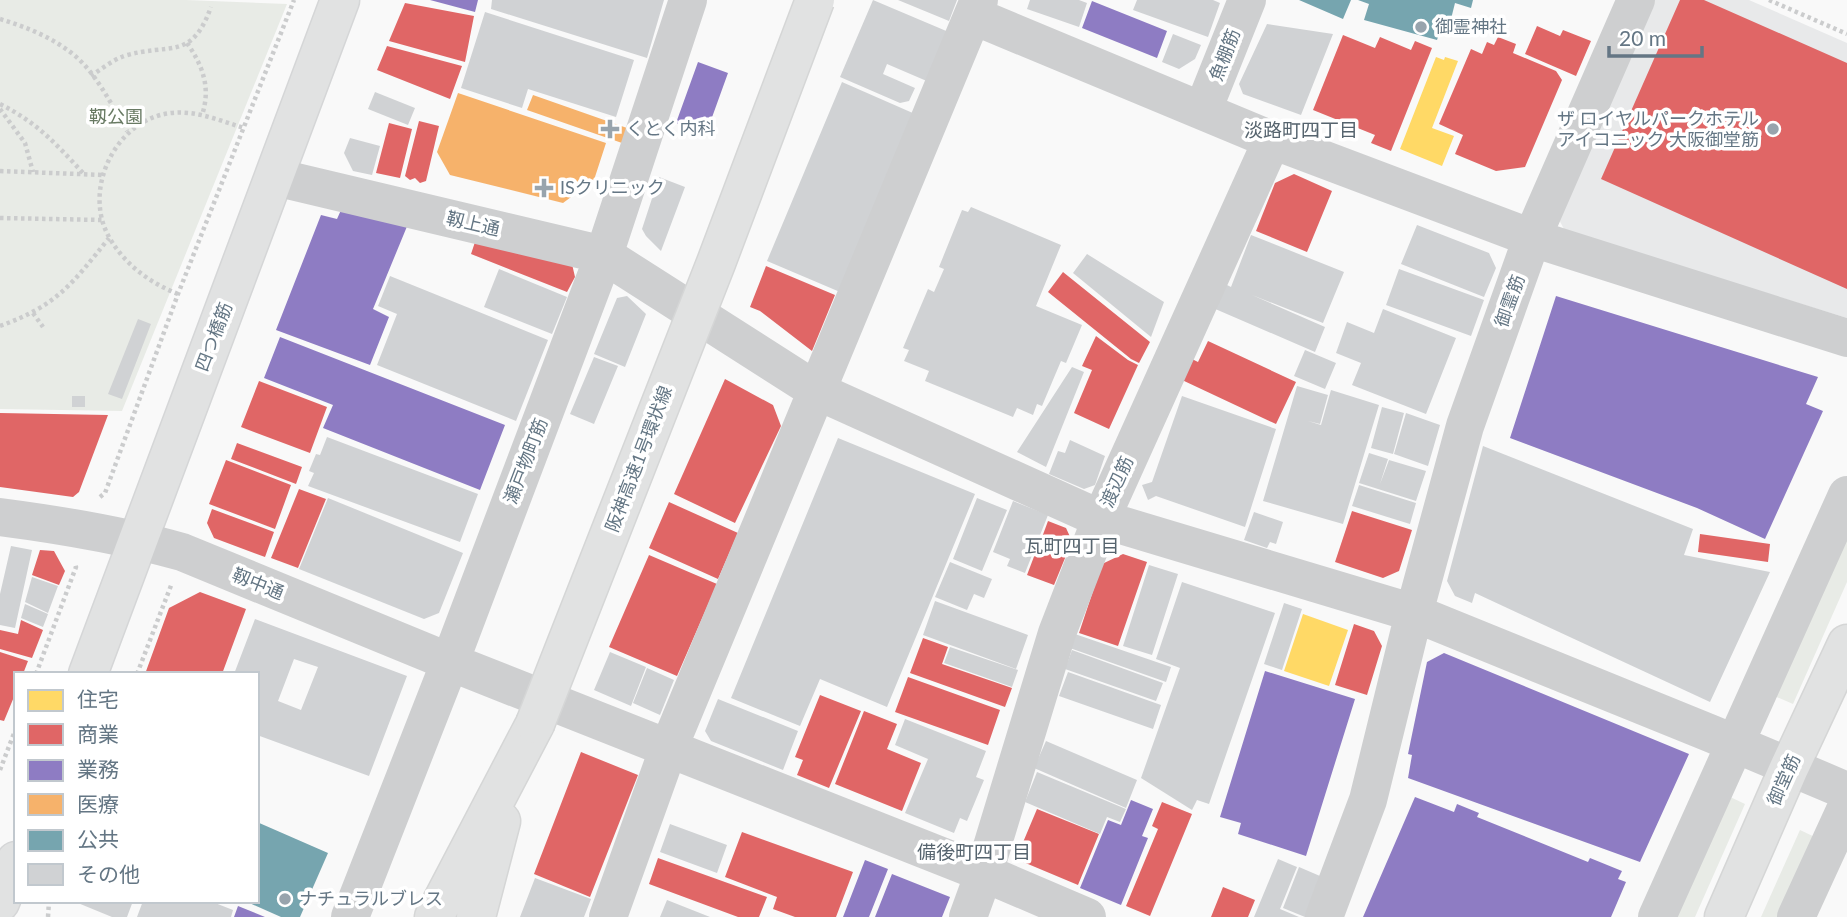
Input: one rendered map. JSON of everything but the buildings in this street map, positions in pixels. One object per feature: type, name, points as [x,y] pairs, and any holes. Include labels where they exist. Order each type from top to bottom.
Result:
[{"type":"main road","name":"四つ橋筋","points":[[89,672],[340,0]]},
{"type":"main road","name":"阪神高速1号環状線","points":[[461,917],[716,263],[815,0]]},
{"type":"main road","name":"御堂筋","points":[[1724,917],[1847,644]]},
{"type":"main road","points":[[434,917],[535,724]]},
{"type":"main road","points":[[476,917],[507,801]]},
{"type":"main road","points":[[0,902],[14,866]]},
{"type":"street","name":"瀬戸物町筋","points":[[350,917],[604,255],[688,0]]},
{"type":"street","name":"魚棚筋","points":[[1203,110],[1247,0]]},
{"type":"street","name":"御霊筋","points":[[1324,917],[1368,800],[1414,614],[1465,426],[1532,238],[1636,0]]},
{"type":"street","points":[[608,917],[669,747],[977,8],[1272,140],[1532,238],[1847,338]]},
{"type":"street","name":"渡辺筋","points":[[968,917],[984,873],[1057,633],[1101,519],[1272,140]]},
{"type":"street","name":"靱上通","points":[[275,177],[604,255],[817,391],[1101,519],[1414,614],[1847,791]]},
{"type":"street","points":[[1657,917],[1847,495]]},
{"type":"street","name":"靱中通","points":[[0,517],[81,528],[182,552],[450,662],[984,873],[1087,917]]},
{"type":"street","points":[[1796,917],[1847,806]]},
{"type":"path","points":[[105,493],[178,294],[294,0]]},
{"type":"path","points":[[1769,0],[1847,34]]},
{"type":"path","points":[[91,76],[121,57],[150,50],[182,47],[203,29],[211,7]]},
{"type":"path","points":[[0,19],[51,39],[75,56],[127,131]]},
{"type":"path","points":[[187,43],[199,61],[205,80],[202,115]]},
{"type":"path","points":[[0,106],[25,143],[33,172]]},
{"type":"path","points":[[0,106],[25,116],[84,174]]},
{"type":"path","points":[[178,294],[155,285],[144,277],[109,237],[99,204],[103,175],[114,149],[127,131],[151,117],[169,113],[202,115],[244,128]]},
{"type":"path","points":[[0,171],[103,175]]},
{"type":"path","points":[[0,218],[102,220]]},
{"type":"path","points":[[0,327],[33,313],[65,292],[109,237]]},
{"type":"path","points":[[33,313],[43,327]]},
{"type":"path","points":[[37,672],[76,567],[74,559]]},
{"type":"path","points":[[138,672],[172,581]]},
{"type":"path","points":[[0,770],[14,733]]},
{"type":"shaded area","points":[[1652,0],[1749,0],[1847,43],[1847,318],[1565,231],[1556,214]]},
{"type":"green space","name":"靱公園","points":[[0,0],[186,0],[287,4],[122,411],[0,409]]},
{"type":"green space","points":[[1847,527],[1847,582],[1793,704],[1772,695]]},
{"type":"green space","points":[[1726,795],[1745,804],[1695,917],[1672,917]]},
{"type":"green space","points":[[1800,830],[1819,839],[1785,917],[1761,917]]},
{"type":"place","name":"御霊神社","points":[[1421,27]]},
{"type":"place","name":"くとく内科","points":[[610,129]]},
{"type":"place","name":"ザ ロイヤルパークホテル アイコニック 大阪御堂筋","points":[[1773,129]]},
{"type":"place","name":"ISクリニック","points":[[544,188]]},
{"type":"place","name":"ナチュラルブレス","points":[[285,899]]},
{"type":"district","name":"淡路町四丁目","points":[[1301,130]]},
{"type":"district","name":"瓦町四丁目","points":[[1072,546]]},
{"type":"district","name":"備後町四丁目","points":[[974,852]]}]
